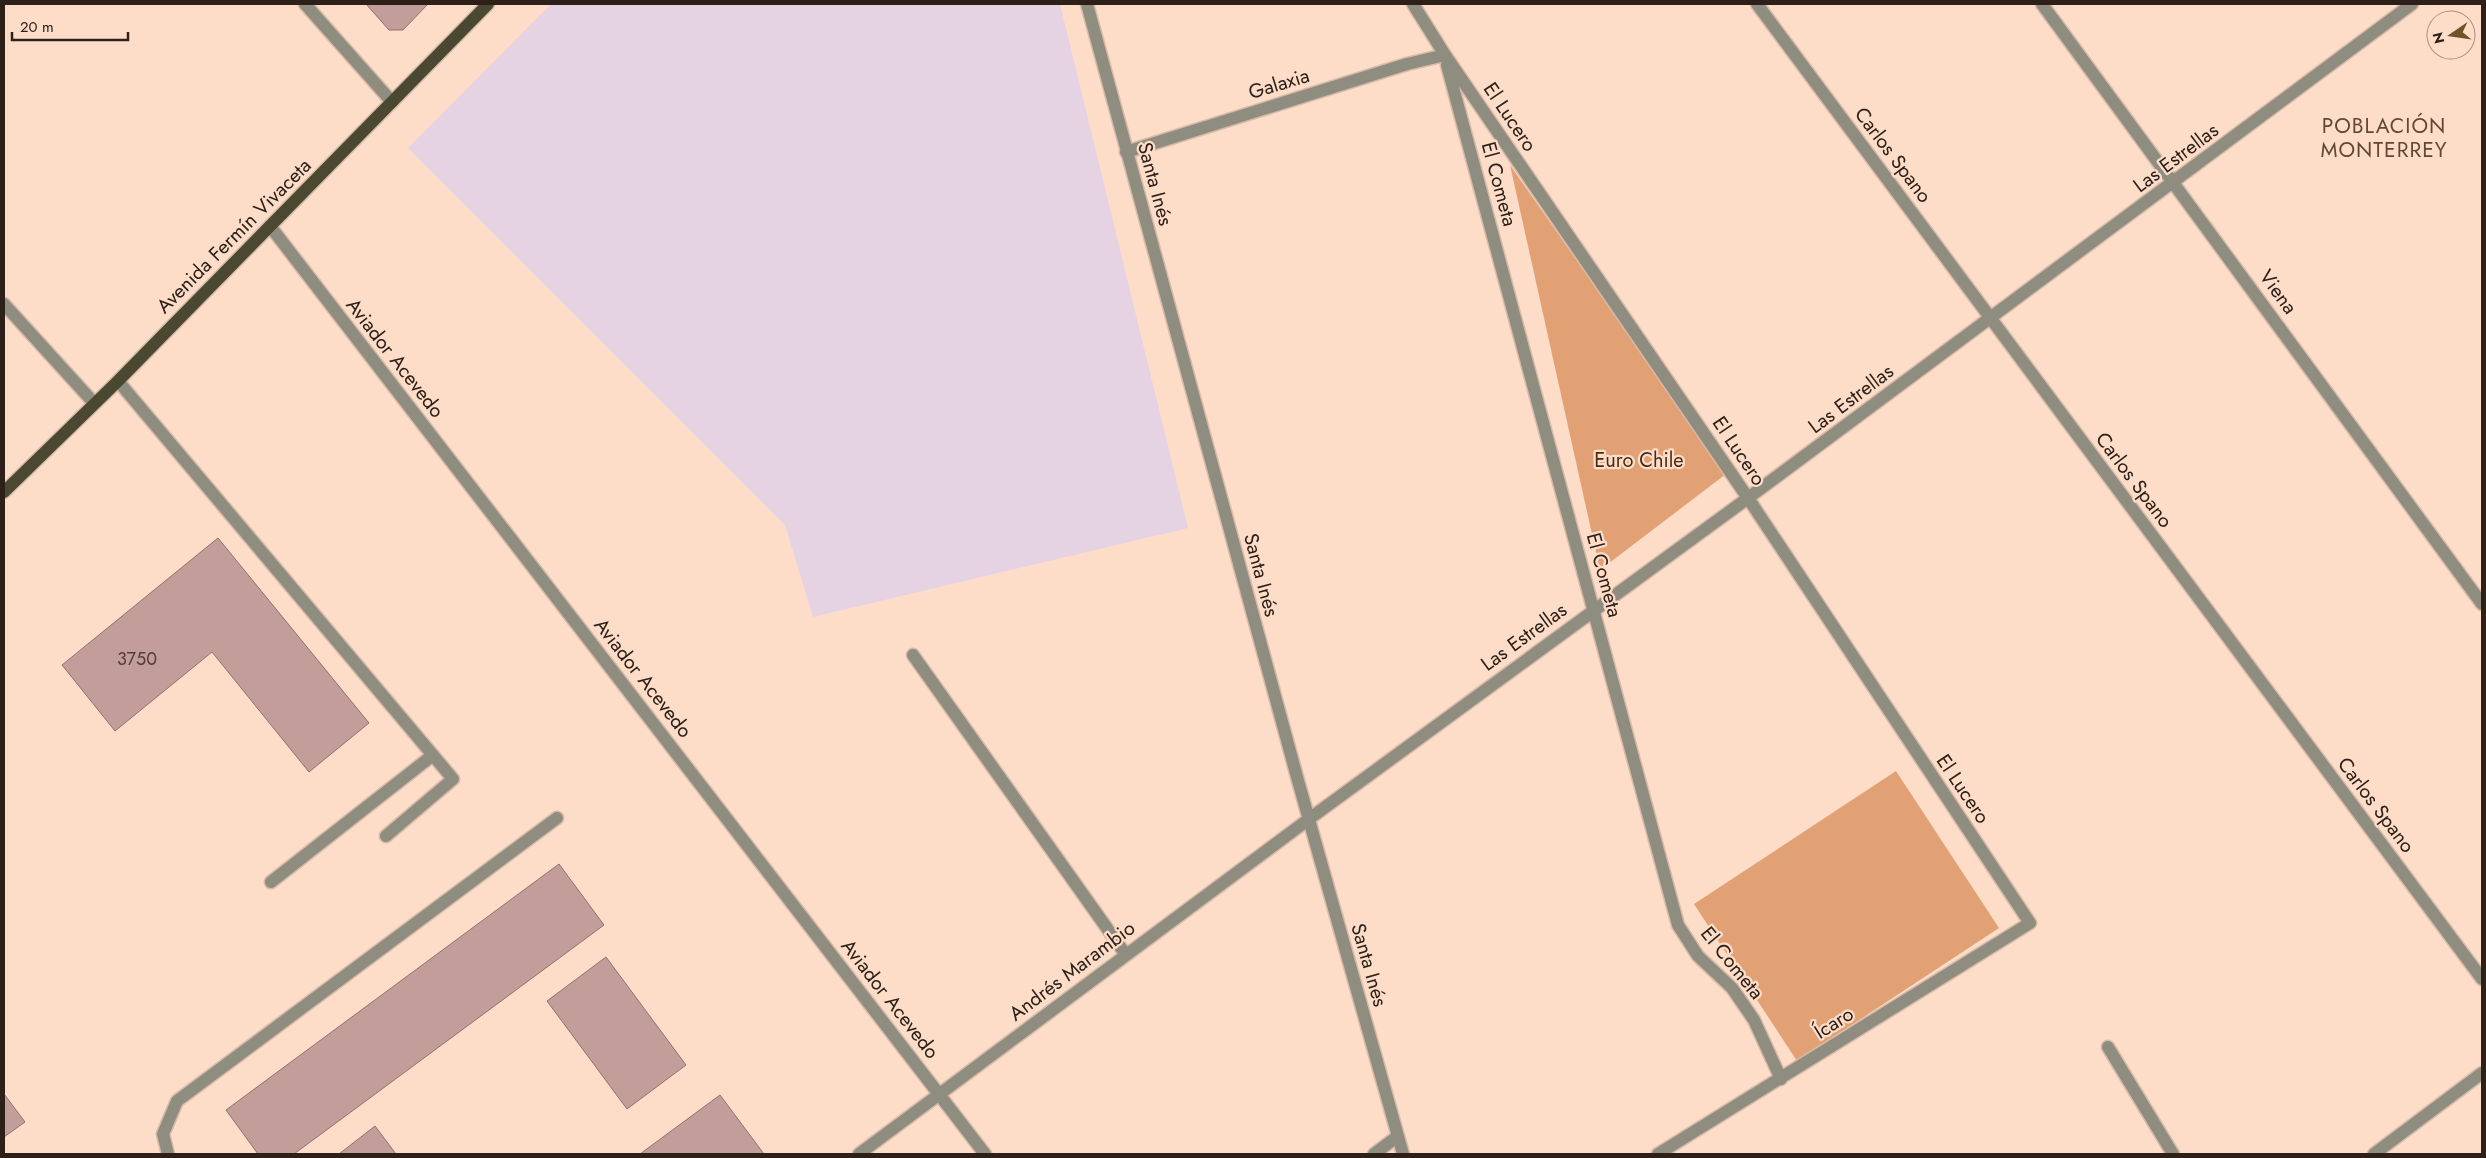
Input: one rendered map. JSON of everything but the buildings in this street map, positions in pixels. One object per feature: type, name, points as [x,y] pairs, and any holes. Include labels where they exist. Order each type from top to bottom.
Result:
[{"type":"main road","name":"Avenida Fermín Vivaceta","points":[[4,492],[118,380],[488,4]]},
{"type":"street","points":[[305,4],[392,102]]},
{"type":"street","name":"Santa Inés","points":[[1087,4],[1309,819],[1403,1154]]},
{"type":"street","name":"El Lucero","points":[[1413,4],[1445,55],[1748,498],[2030,923]]},
{"type":"street","name":"Carlos Spano","points":[[1757,4],[2482,979]]},
{"type":"street","name":"Viena","points":[[2042,4],[2482,604]]},
{"type":"street","name":"Las Estrellas","points":[[1309,819],[1991,319],[2412,4]]},
{"type":"street","name":"Galaxia","points":[[1126,152],[1407,64],[1445,55]]},
{"type":"street","name":"El Cometa","points":[[1445,55],[1678,924],[1698,956],[1732,988],[1754,1020],[1781,1079]]},
{"type":"street","name":"Aviador Acevedo","points":[[270,226],[985,1154]]},
{"type":"street","points":[[4,304],[94,403]]},
{"type":"street","points":[[118,380],[453,779],[386,836]]},
{"type":"street","points":[[913,655],[1126,955]]},
{"type":"street","points":[[272,882],[433,755]]},
{"type":"street","points":[[168,1154],[163,1134],[177,1101],[557,818]]},
{"type":"street","name":"Andrés Marambio","points":[[859,1154],[1309,819]]},
{"type":"street","name":"Ícaro","points":[[1658,1154],[2030,923]]},
{"type":"street","points":[[2108,1048],[2173,1154]]},
{"type":"street","points":[[2374,1154],[2482,1073]]},
{"type":"street","points":[[1374,1154],[1398,1136]]},
{"type":"shaded area","points":[[551,4],[1060,4],[1188,528],[813,617],[785,525],[408,148]]},
{"type":"green space","name":"Euro Chile","points":[[1510,165],[1726,474],[1600,570]]},
{"type":"green space","points":[[1896,771],[1999,928],[1797,1061],[1694,904]]},
{"type":"district","name":"POBLACIÓN MONTERREY","points":[[2384,138]]}]
